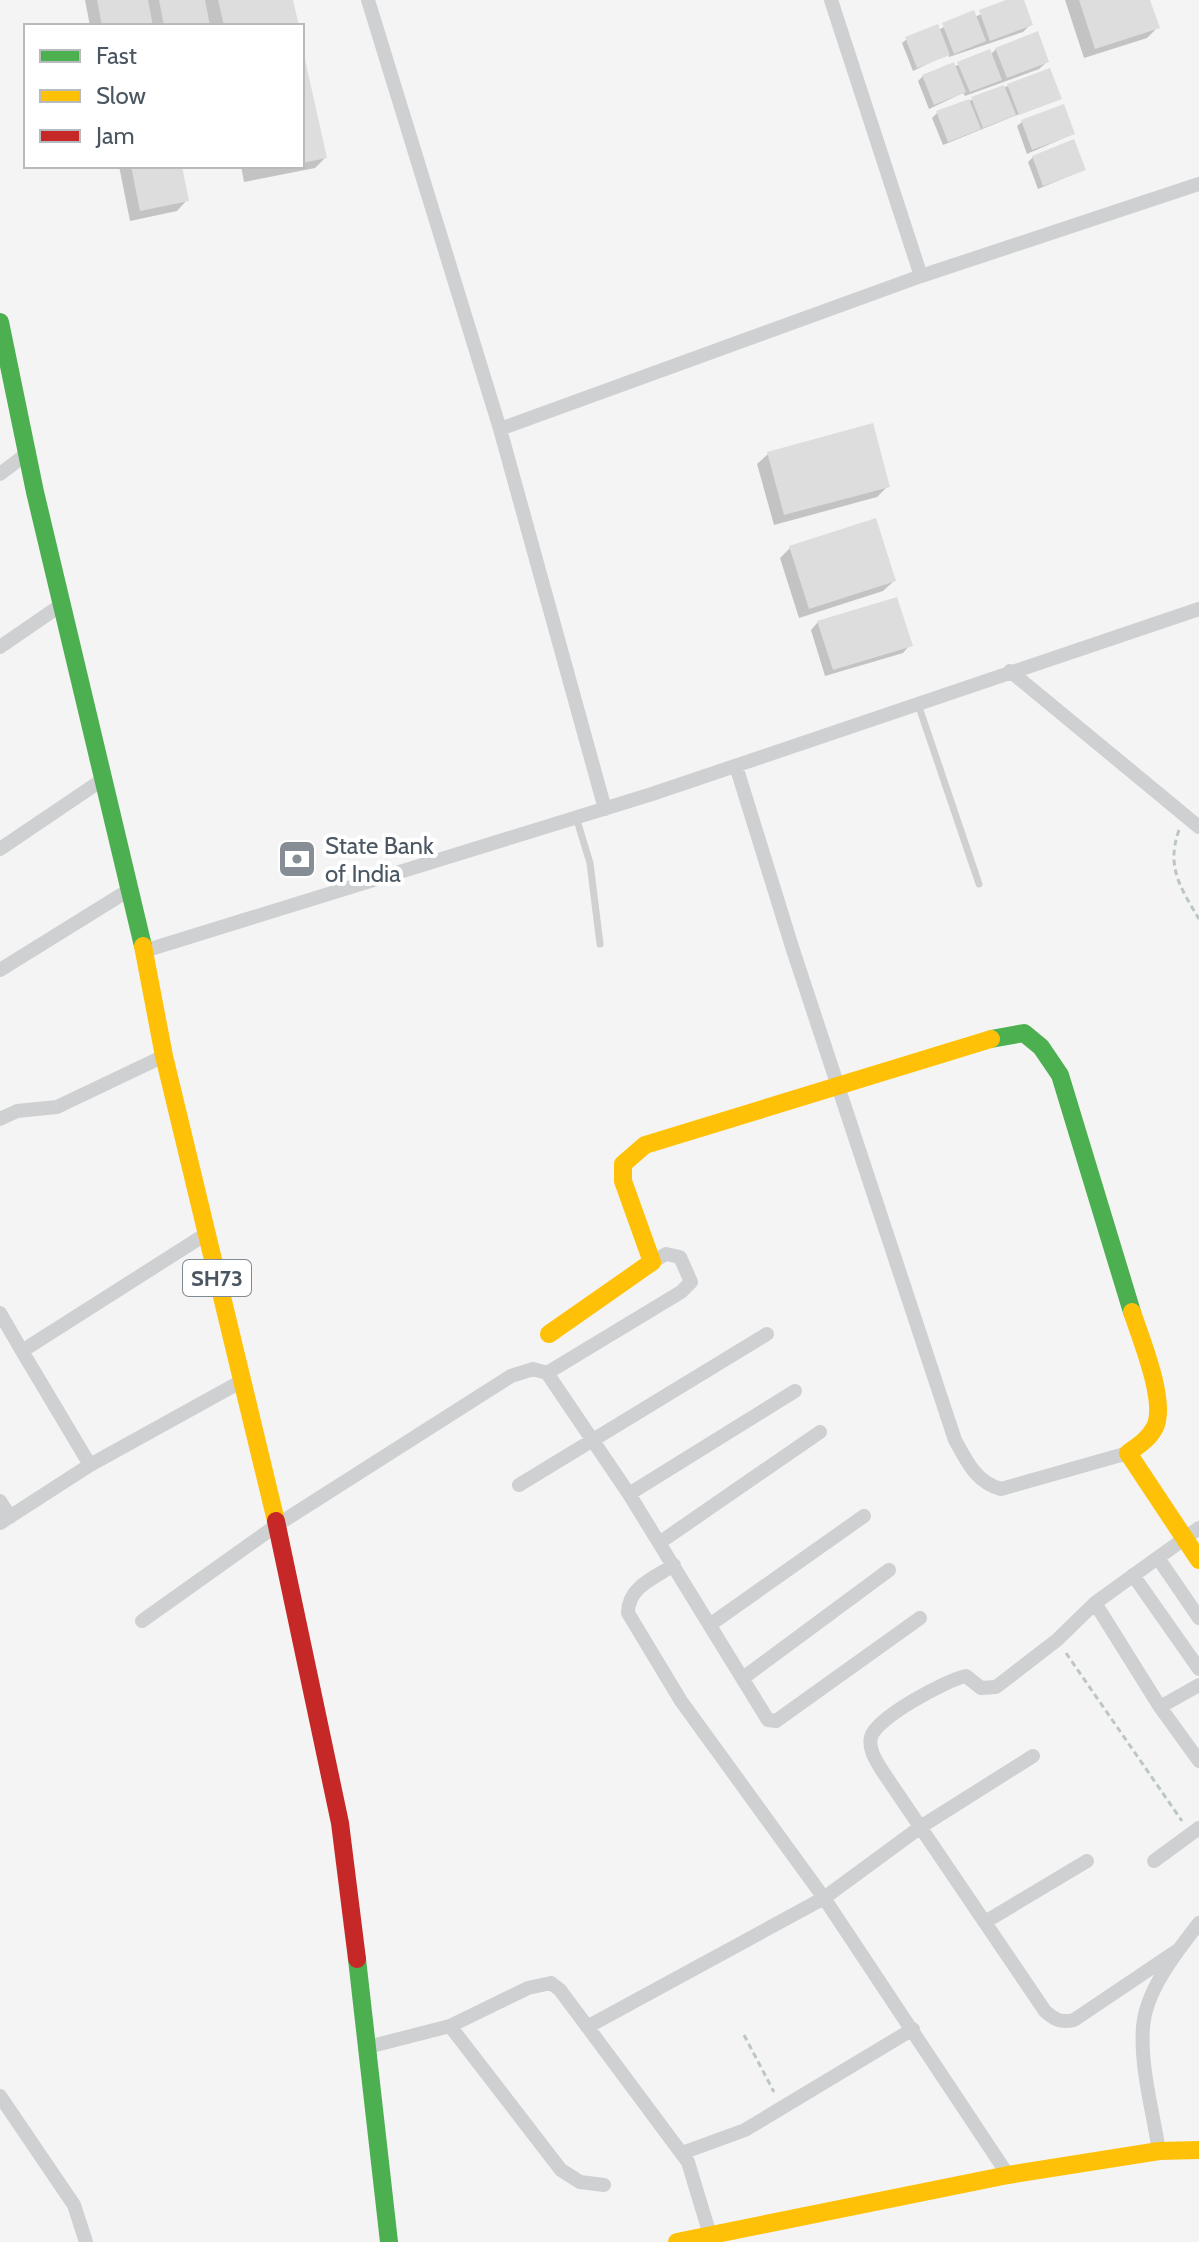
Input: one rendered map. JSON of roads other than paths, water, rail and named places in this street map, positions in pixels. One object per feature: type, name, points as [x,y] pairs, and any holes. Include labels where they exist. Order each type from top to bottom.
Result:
[{"type":"main road","name":"SH73","points":[[0,322],[61,605],[144,951],[164,1056],[277,1525],[340,1823],[389,2242]]},
{"type":"main road","points":[[549,1334],[652,1262],[623,1181],[623,1164],[645,1145],[1006,1035],[1024,1033],[1041,1047],[1060,1075],[1152,1376],[1160,1417],[1150,1439],[1128,1453],[1191,1533],[1199,1560]]},
{"type":"main road","points":[[677,2242],[711,2238],[1008,2175],[1159,2151],[1199,2150]]},
{"type":"street","points":[[368,0],[500,429],[605,809]]},
{"type":"street","points":[[831,0],[921,276]]},
{"type":"street","points":[[500,429],[921,276],[1199,184]]},
{"type":"street","points":[[0,474],[29,452]]},
{"type":"street","points":[[0,647],[61,605]]},
{"type":"street","points":[[144,951],[605,809],[1199,609]]},
{"type":"street","points":[[1010,671],[1199,827]]},
{"type":"street","points":[[736,766],[955,1440],[972,1470],[986,1485],[1001,1489],[1128,1453]]},
{"type":"street","points":[[0,849],[102,780]]},
{"type":"street","points":[[0,970],[129,890]]},
{"type":"street","points":[[0,1119],[17,1111],[57,1107],[164,1056]]},
{"type":"street","points":[[22,1351],[206,1234]]},
{"type":"street","points":[[547,1373],[688,1287],[691,1277],[680,1257],[666,1254],[652,1262]]},
{"type":"street","points":[[0,1313],[90,1465]]},
{"type":"street","points":[[519,1485],[767,1334]]},
{"type":"street","points":[[142,1621],[277,1525],[511,1376],[533,1369],[547,1373],[594,1438],[768,1720],[776,1721],[920,1618]]},
{"type":"street","points":[[0,1501],[5,1520],[90,1465],[242,1381]]},
{"type":"street","points":[[629,1494],[795,1391]]},
{"type":"street","points":[[659,1543],[820,1432]]},
{"type":"street","points":[[711,1624],[864,1516]]},
{"type":"street","points":[[1178,1950],[1082,2015],[1063,2023],[1045,2011],[872,1754],[871,1738],[878,1726],[943,1683],[966,1676],[981,1688],[996,1687],[1057,1640],[1095,1603],[1191,1533]]},
{"type":"street","points":[[1158,1558],[1199,1618]]},
{"type":"street","points":[[674,1565],[634,1592],[628,1600],[628,1613],[681,1701],[824,1898],[1008,2175]]},
{"type":"street","points":[[743,1678],[889,1570]]},
{"type":"street","points":[[1133,1575],[1199,1669]]},
{"type":"street","points":[[1095,1603],[1160,1707],[1199,1761]]},
{"type":"street","points":[[1160,1707],[1199,1685]]},
{"type":"street","points":[[587,2027],[824,1898],[922,1826],[1033,1756]]},
{"type":"street","points":[[1154,1861],[1195,1831]]},
{"type":"street","points":[[985,1922],[1087,1861]]},
{"type":"street","points":[[1159,2151],[1143,2045],[1143,2023],[1159,1982],[1199,1923]]},
{"type":"street","points":[[368,2047],[450,2026],[528,1988],[551,1983],[560,1990],[682,2153],[695,2176],[711,2238]]},
{"type":"street","points":[[450,2026],[561,2170],[580,2182],[604,2185]]},
{"type":"street","points":[[682,2153],[745,2130],[913,2029]]},
{"type":"street","points":[[1,2100],[74,2205],[86,2242]]},
{"type":"lane","points":[[918,704],[979,884]]},
{"type":"lane","points":[[576,817],[590,863],[600,944]]},
{"type":"place","name":"State Bank of India","points":[[297,859]]}]
